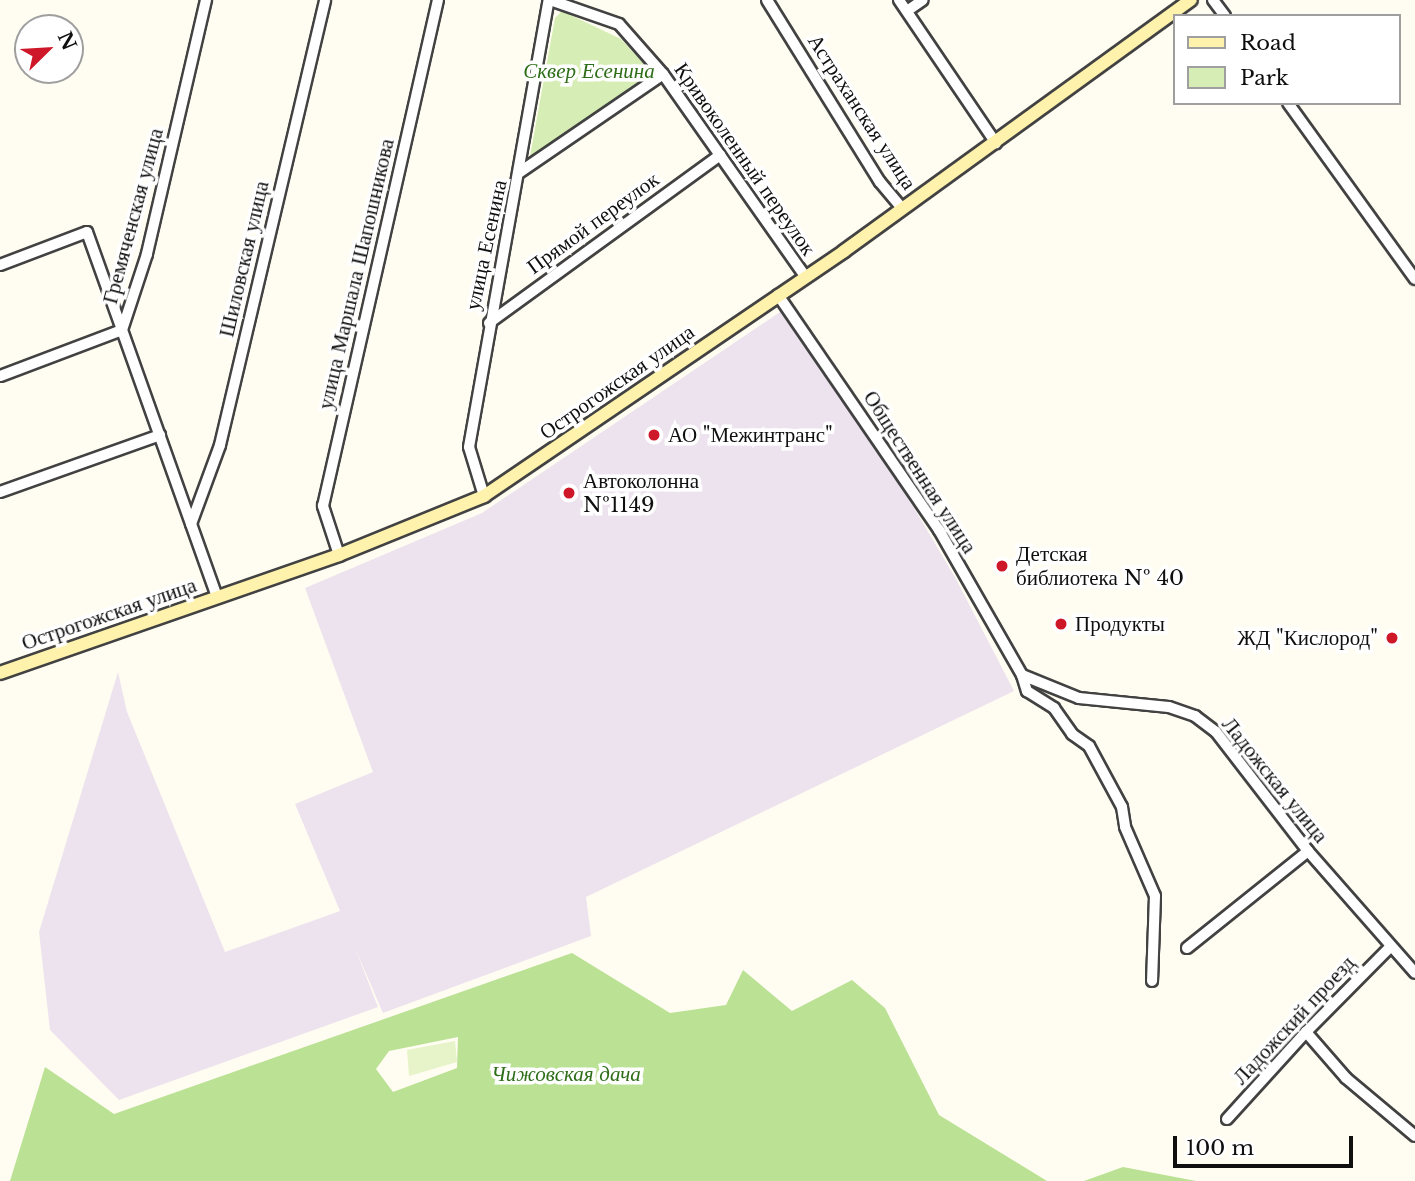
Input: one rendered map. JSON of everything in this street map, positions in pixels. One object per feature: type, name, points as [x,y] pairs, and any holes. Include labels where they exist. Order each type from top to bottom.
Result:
[{"type":"street","name":"Гремяченская улица","points":[[206,0],[148,254],[122,330],[217,597]]},
{"type":"street","name":"Шиловская улица","points":[[191,525],[220,445],[326,0]]},
{"type":"street","name":"улица Маршала Шапошникова","points":[[340,555],[323,506],[438,0]]},
{"type":"street","name":"Кривоколенный переулок","points":[[550,0],[619,24],[663,75],[805,276]]},
{"type":"street","name":"улица Есенина","points":[[484,496],[469,447],[489,323],[520,172],[550,0]]},
{"type":"street","name":"Астраханская улица","points":[[767,0],[880,182],[902,208]]},
{"type":"street","points":[[899,0],[996,143]]},
{"type":"street","points":[[907,11],[923,0]]},
{"type":"street","name":"Острогожская улица","points":[[0,673],[340,555],[484,496],[996,143],[1191,0]]},
{"type":"street","points":[[520,172],[663,75]]},
{"type":"street","points":[[1289,105],[1415,279]]},
{"type":"street","name":"Прямой переулок","points":[[489,323],[720,155]]},
{"type":"street","points":[[0,265],[87,232],[122,330],[0,376]]},
{"type":"street","name":"Общественная улица","points":[[778,295],[939,530],[1022,675],[1027,691],[1054,708],[1072,734],[1089,746],[1122,807],[1125,827],[1155,896],[1152,981]]},
{"type":"street","points":[[0,492],[160,435]]},
{"type":"street","name":"Ладожская улица","points":[[1022,675],[1079,698],[1170,707],[1195,716],[1216,732],[1308,851],[1415,973]]},
{"type":"street","points":[[1187,948],[1308,851]]},
{"type":"street","name":"Ладожский проезд","points":[[1227,1119],[1306,1032],[1390,947]]},
{"type":"street","points":[[1306,1032],[1346,1077],[1415,1136]]},
{"type":"shaded area","points":[[786,308],[878,447],[956,579],[1014,691],[586,897],[591,936],[383,1013],[355,948],[378,1007],[119,1100],[50,1030],[39,932],[118,672],[127,712],[225,952],[340,911],[295,804],[373,772],[305,588],[482,513]]},
{"type":"green space","name":"Сквер Есенина","points":[[562,11],[621,39],[656,77],[529,162],[555,18]]},
{"type":"green space","name":"Чижовская дача","points":[[572,953],[670,1013],[726,1005],[743,970],[792,1011],[852,980],[885,1008],[939,1115],[1047,1181],[10,1181],[45,1067],[114,1114]],"holes":[[[458,1037],[457,1068],[393,1092],[376,1069],[389,1051]]]},
{"type":"green space","points":[[455,1041],[457,1062],[409,1076],[407,1050]]},
{"type":"green space","points":[[1123,1167],[1196,1181],[1084,1181]]},
{"type":"place","name":"АО \"Межинтранс\"","points":[[654,435]]},
{"type":"place","name":"Автоколонна №1149","points":[[569,493]]},
{"type":"place","name":"Детская библиотека № 40","points":[[1002,566]]},
{"type":"place","name":"Продукты","points":[[1061,624]]},
{"type":"place","name":"ЖД \"Кислород\"","points":[[1392,638]]}]
